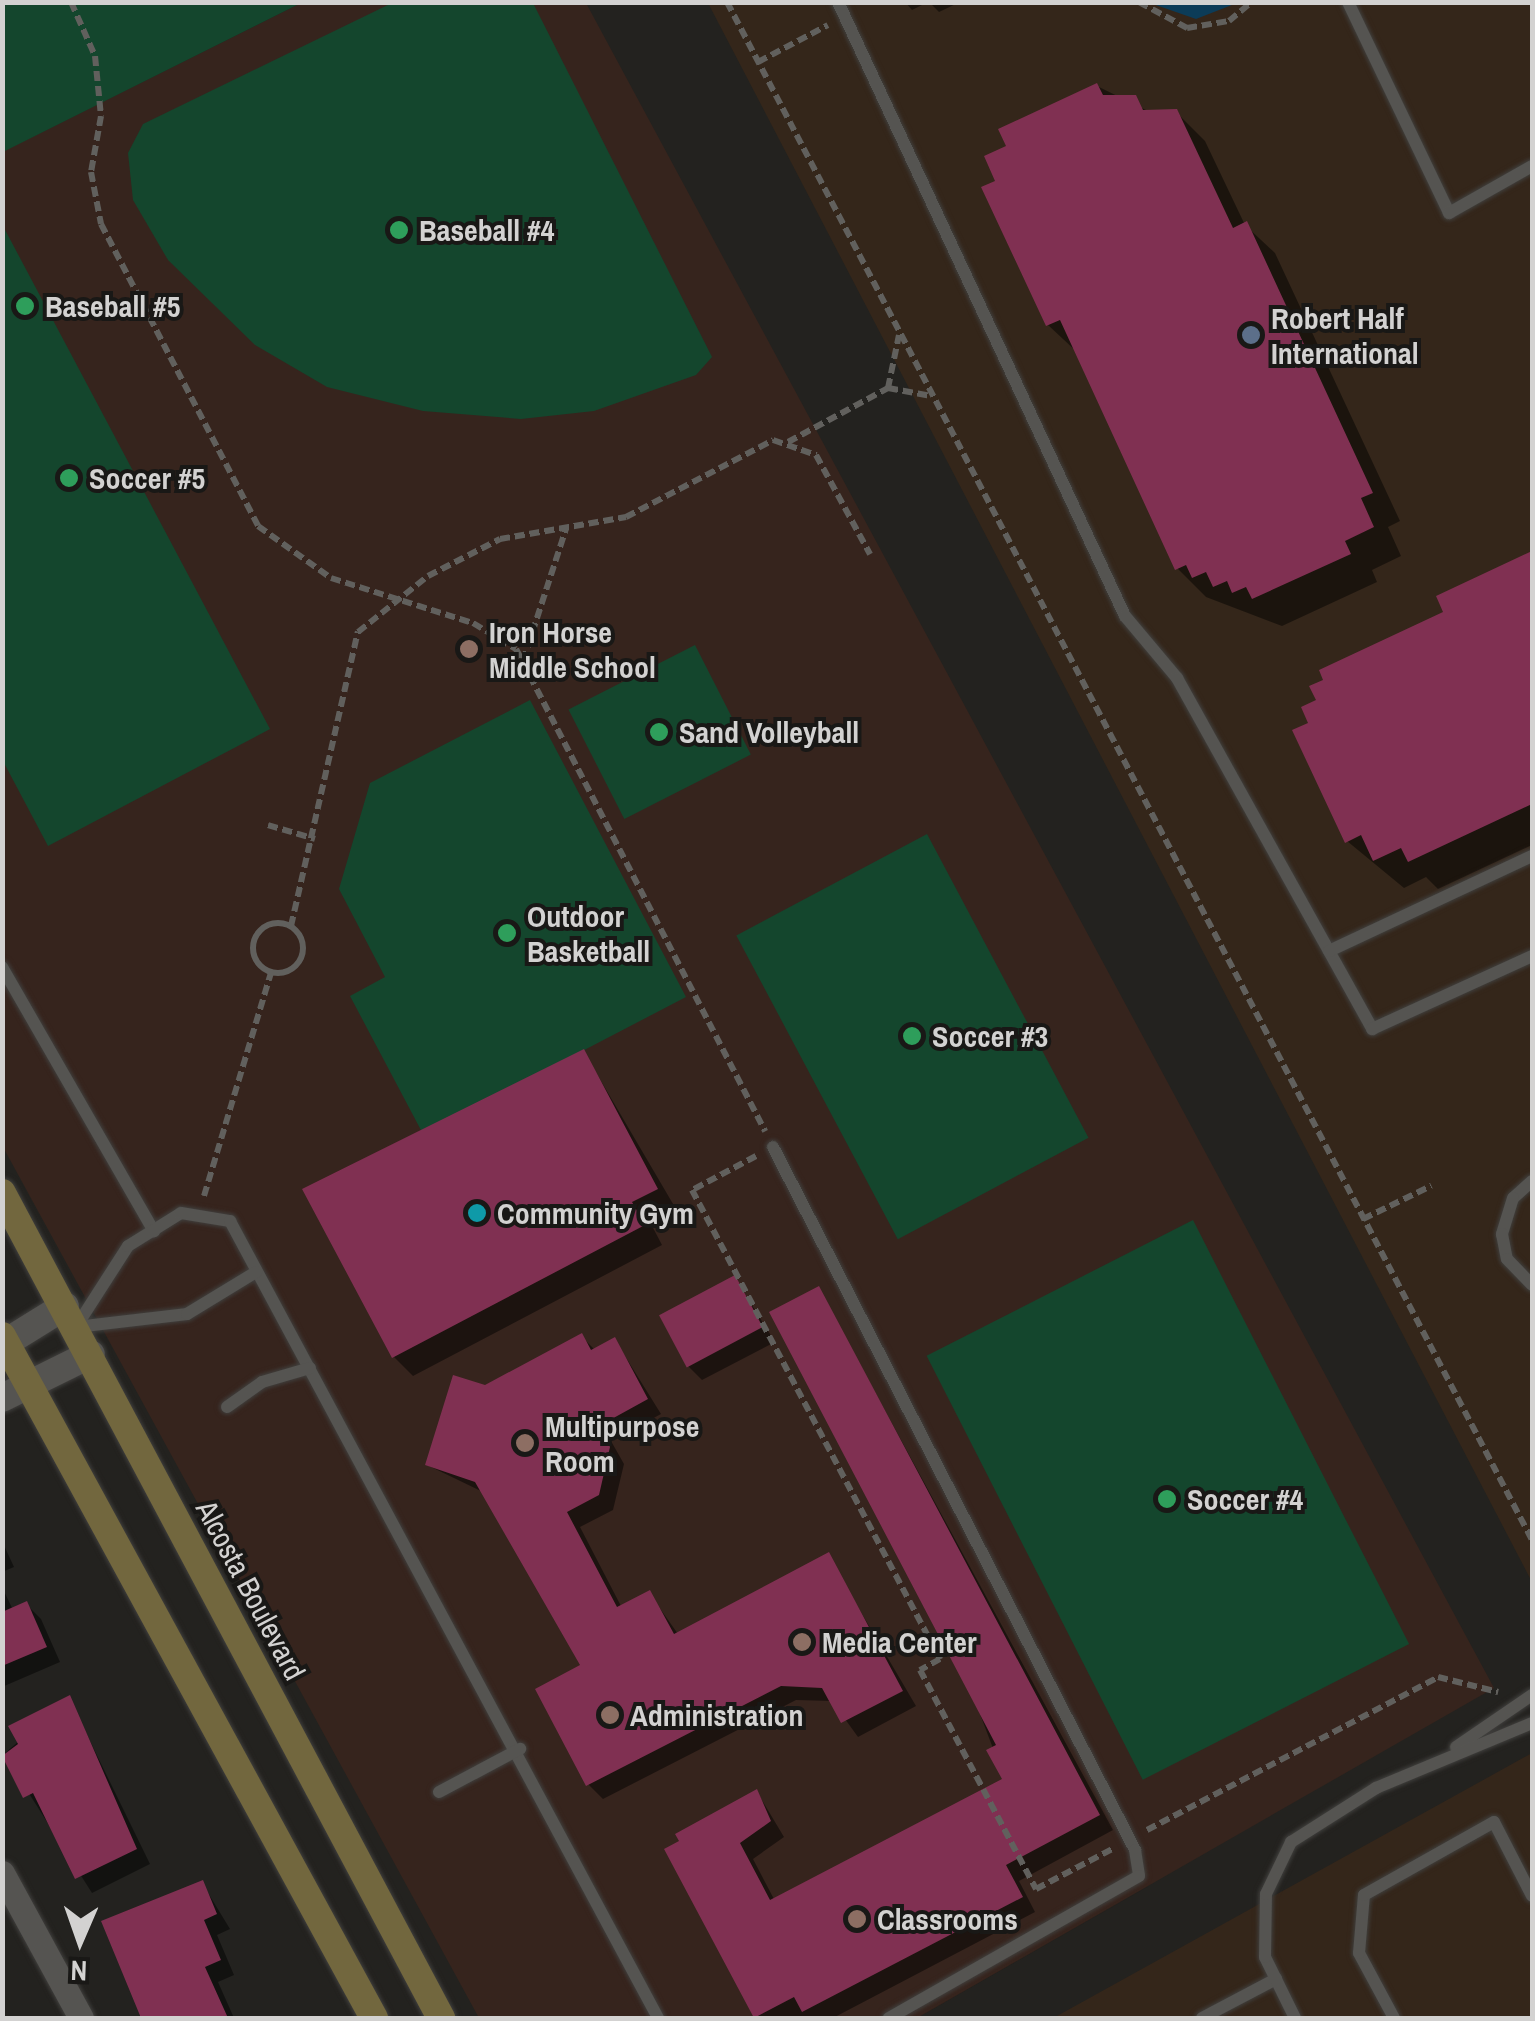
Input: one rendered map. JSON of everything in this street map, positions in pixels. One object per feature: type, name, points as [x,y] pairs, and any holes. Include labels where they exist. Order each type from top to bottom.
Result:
[{"type":"main road","name":"Alcosta Boulevard","points":[[2,1193],[441,2018]]},
{"type":"main road","points":[[4,1342],[374,2018]]},
{"type":"street","points":[[4,1342],[70,1316]]},
{"type":"street","points":[[2,1398],[91,1354]]},
{"type":"street","points":[[2,1873],[81,2018]]},
{"type":"lane","points":[[838,2],[1125,616],[1177,678],[1372,1029],[1532,956]]},
{"type":"lane","points":[[1348,2],[1450,213],[1532,166]]},
{"type":"lane","points":[[1328,950],[1532,856]]},
{"type":"lane","points":[[2,967],[154,1231]]},
{"type":"lane","points":[[774,1146],[1135,1850],[1140,1876],[890,2018]]},
{"type":"lane","points":[[1532,1181],[1513,1198],[1502,1234],[1507,1259],[1532,1285]]},
{"type":"lane","points":[[70,1316],[128,1246],[199,1212],[230,1220],[520,1749],[658,2018]]},
{"type":"lane","points":[[70,1316],[187,1314],[256,1272]]},
{"type":"lane","points":[[227,1407],[262,1382],[310,1368]]},
{"type":"lane","points":[[1295,2018],[1265,1958],[1266,1894],[1291,1842],[1437,1760],[1532,1695]]},
{"type":"lane","points":[[1437,1760],[1532,1723]]},
{"type":"lane","points":[[439,1792],[520,1749]]},
{"type":"lane","points":[[1394,2018],[1359,1953],[1364,1895],[1494,1822],[1532,1896]]},
{"type":"lane","points":[[1202,2018],[1276,1980]]},
{"type":"path","points":[[71,2],[95,56],[101,116],[91,172],[101,224],[214,453],[279,547],[330,578],[504,636],[523,662],[534,693]]},
{"type":"path","points":[[727,2],[1532,1540]]},
{"type":"path","points":[[1139,2],[1187,28],[1228,21],[1252,2]]},
{"type":"path","points":[[758,62],[844,16]]},
{"type":"path","points":[[888,388],[899,332]]},
{"type":"path","points":[[199,1212],[271,972],[300,959],[291,926],[315,839],[358,632],[396,598],[500,539],[626,517],[752,445],[787,443],[888,388],[932,396]]},
{"type":"path","points":[[787,443],[816,456],[870,554]]},
{"type":"path","points":[[523,662],[566,529]]},
{"type":"path","points":[[268,825],[315,839]]},
{"type":"path","points":[[271,972],[253,956],[253,940],[269,924],[291,926]]},
{"type":"path","points":[[1363,1219],[1432,1186]]},
{"type":"shaded area","name":"Iron Horse Middle School","points":[[301,3],[586,3],[1494,1688],[917,2018],[479,2018],[3,1147],[2,152]]},
{"type":"shaded area","points":[[708,3],[1532,3],[1532,1582]]},
{"type":"shaded area","points":[[1532,1753],[1532,2018],[1052,2018],[1057,2016]]},
{"type":"green space","points":[[3,2],[301,2],[301,3],[3,152]]},
{"type":"green space","name":"Baseball #4","points":[[394,2],[533,3],[712,357],[696,375],[594,411],[521,419],[423,411],[327,387],[255,345],[168,260],[133,200],[128,153],[143,124]]},
{"type":"green space","name":"Soccer #5","points":[[3,226],[270,729],[48,846],[3,761]]},
{"type":"green space","name":"Sand Volleyball","points":[[695,645],[751,755],[624,819],[568,709]]},
{"type":"green space","name":"Outdoor Basketball","points":[[530,700],[686,997],[423,1134],[350,996],[385,977],[339,889],[370,783]]},
{"type":"green space","name":"Soccer #3","points":[[927,834],[1088,1138],[898,1239],[736,935]]},
{"type":"green space","name":"Soccer #4","points":[[1193,1220],[1409,1644],[1143,1780],[927,1356]]},
{"type":"water","points":[[1150,3],[1237,3],[1196,19]]},
{"type":"building","points":[[1097,83],[1103,95],[1136,95],[1143,110],[1177,109],[1233,228],[1247,221],[1373,493],[1361,498],[1374,527],[1345,541],[1351,554],[1252,599],[1246,587],[1232,593],[1227,581],[1213,587],[1206,572],[1192,578],[1186,565],[1175,570],[1060,320],[1046,326],[981,187],[995,181],[984,156],[1006,146],[998,129]]},
{"type":"building","points":[[1532,551],[1532,804],[1408,862],[1401,848],[1373,861],[1361,835],[1345,843],[1292,730],[1308,723],[1301,707],[1316,700],[1309,686],[1323,680],[1319,670],[1443,612],[1436,596]]},
{"type":"building","name":"Community Gym","points":[[584,1049],[658,1189],[632,1202],[645,1225],[392,1358],[302,1189]]},
{"type":"building","points":[[735,1275],[763,1327],[687,1367],[659,1315]]},
{"type":"building","points":[[819,1286],[1100,1815],[1006,1865],[1023,1897],[802,2012],[794,1997],[754,2018],[664,1849],[679,1841],[675,1834],[757,1789],[771,1821],[740,1843],[770,1900],[1002,1779],[986,1750],[996,1745],[769,1312]]},
{"type":"building","points":[[582,1333],[591,1350],[615,1337],[648,1399],[599,1426],[610,1447],[599,1495],[567,1512],[617,1607],[650,1590],[674,1634],[829,1552],[903,1691],[841,1723],[822,1688],[781,1686],[586,1786],[535,1689],[580,1665],[475,1482],[425,1465],[453,1375],[485,1385]]},
{"type":"building","points":[[27,1601],[47,1647],[2,1666],[2,1612]]},
{"type":"building","points":[[70,1695],[137,1849],[75,1879],[33,1793],[23,1798],[2,1756],[18,1744],[8,1726]]},
{"type":"building","points":[[203,1880],[217,1914],[204,1920],[221,1960],[205,1967],[228,2018],[141,2018],[101,1921]]},
{"type":"place","name":"Baseball #4","points":[[399,230]]},
{"type":"place","name":"Baseball #5","points":[[25,306]]},
{"type":"place","name":"Robert Half International","points":[[1251,335]]},
{"type":"place","name":"Soccer #5","points":[[69,478]]},
{"type":"place","name":"Iron Horse Middle School","points":[[469,649]]},
{"type":"place","name":"Sand Volleyball","points":[[659,732]]},
{"type":"place","name":"Outdoor Basketball","points":[[507,933]]},
{"type":"place","name":"Soccer #3","points":[[912,1036]]},
{"type":"place","name":"Community Gym","points":[[477,1213]]},
{"type":"place","name":"Multipurpose Room","points":[[525,1443]]},
{"type":"place","name":"Soccer #4","points":[[1167,1499]]},
{"type":"place","name":"Media Center","points":[[802,1642]]},
{"type":"place","name":"Administration","points":[[610,1715]]},
{"type":"place","name":"Classrooms","points":[[857,1919]]}]
